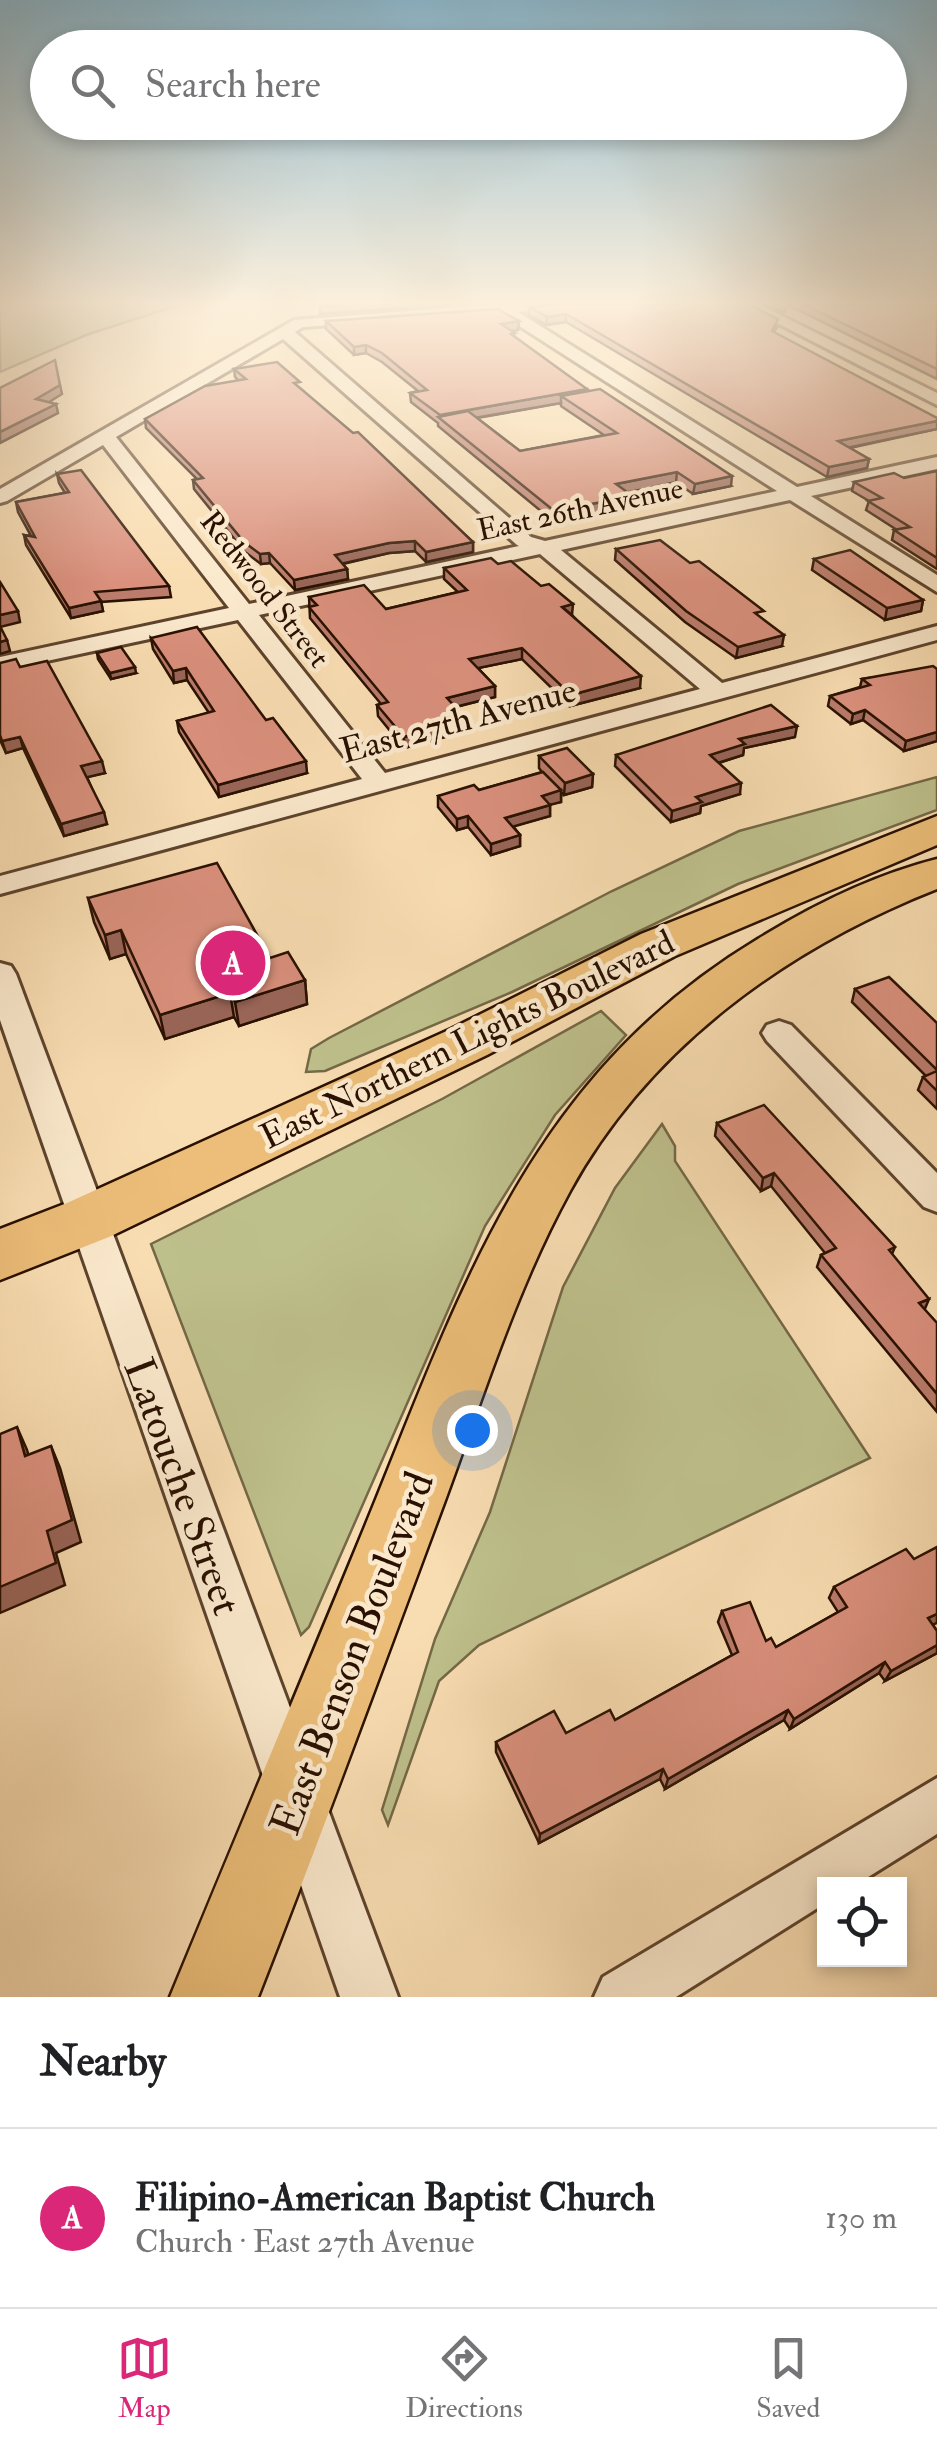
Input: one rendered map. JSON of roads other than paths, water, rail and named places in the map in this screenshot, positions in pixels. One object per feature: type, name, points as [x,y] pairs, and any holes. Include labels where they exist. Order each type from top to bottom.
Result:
[{"type":"main road","name":"East Northern Lights Boulevard","points":[[0,1255],[88,1220],[469,1042],[658,944],[937,829]]},
{"type":"main road","name":"East Benson Boulevard","points":[[214,1997],[518,1236],[574,1141],[626,1073],[732,975],[834,912],[937,873]]},
{"type":"street","points":[[0,497],[170,397]]},
{"type":"street","points":[[360,397],[524,541],[544,547],[717,691]]},
{"type":"street","points":[[642,397],[937,585]]},
{"type":"street","name":"Redwood Street","points":[[105,436],[377,780]]},
{"type":"street","name":"East 26th Avenue","points":[[0,664],[937,463]]},
{"type":"street","name":"East 27th Avenue","points":[[0,884],[377,780],[937,634]]},
{"type":"street","name":"Latouche Street","points":[[0,974],[369,1997]]},
{"type":"street","points":[[780,1032],[937,1197]]},
{"type":"street","points":[[623,1997],[937,1804]]},
{"type":"place","name":"Filipino-American Baptist Church","points":[[233,963]]}]
